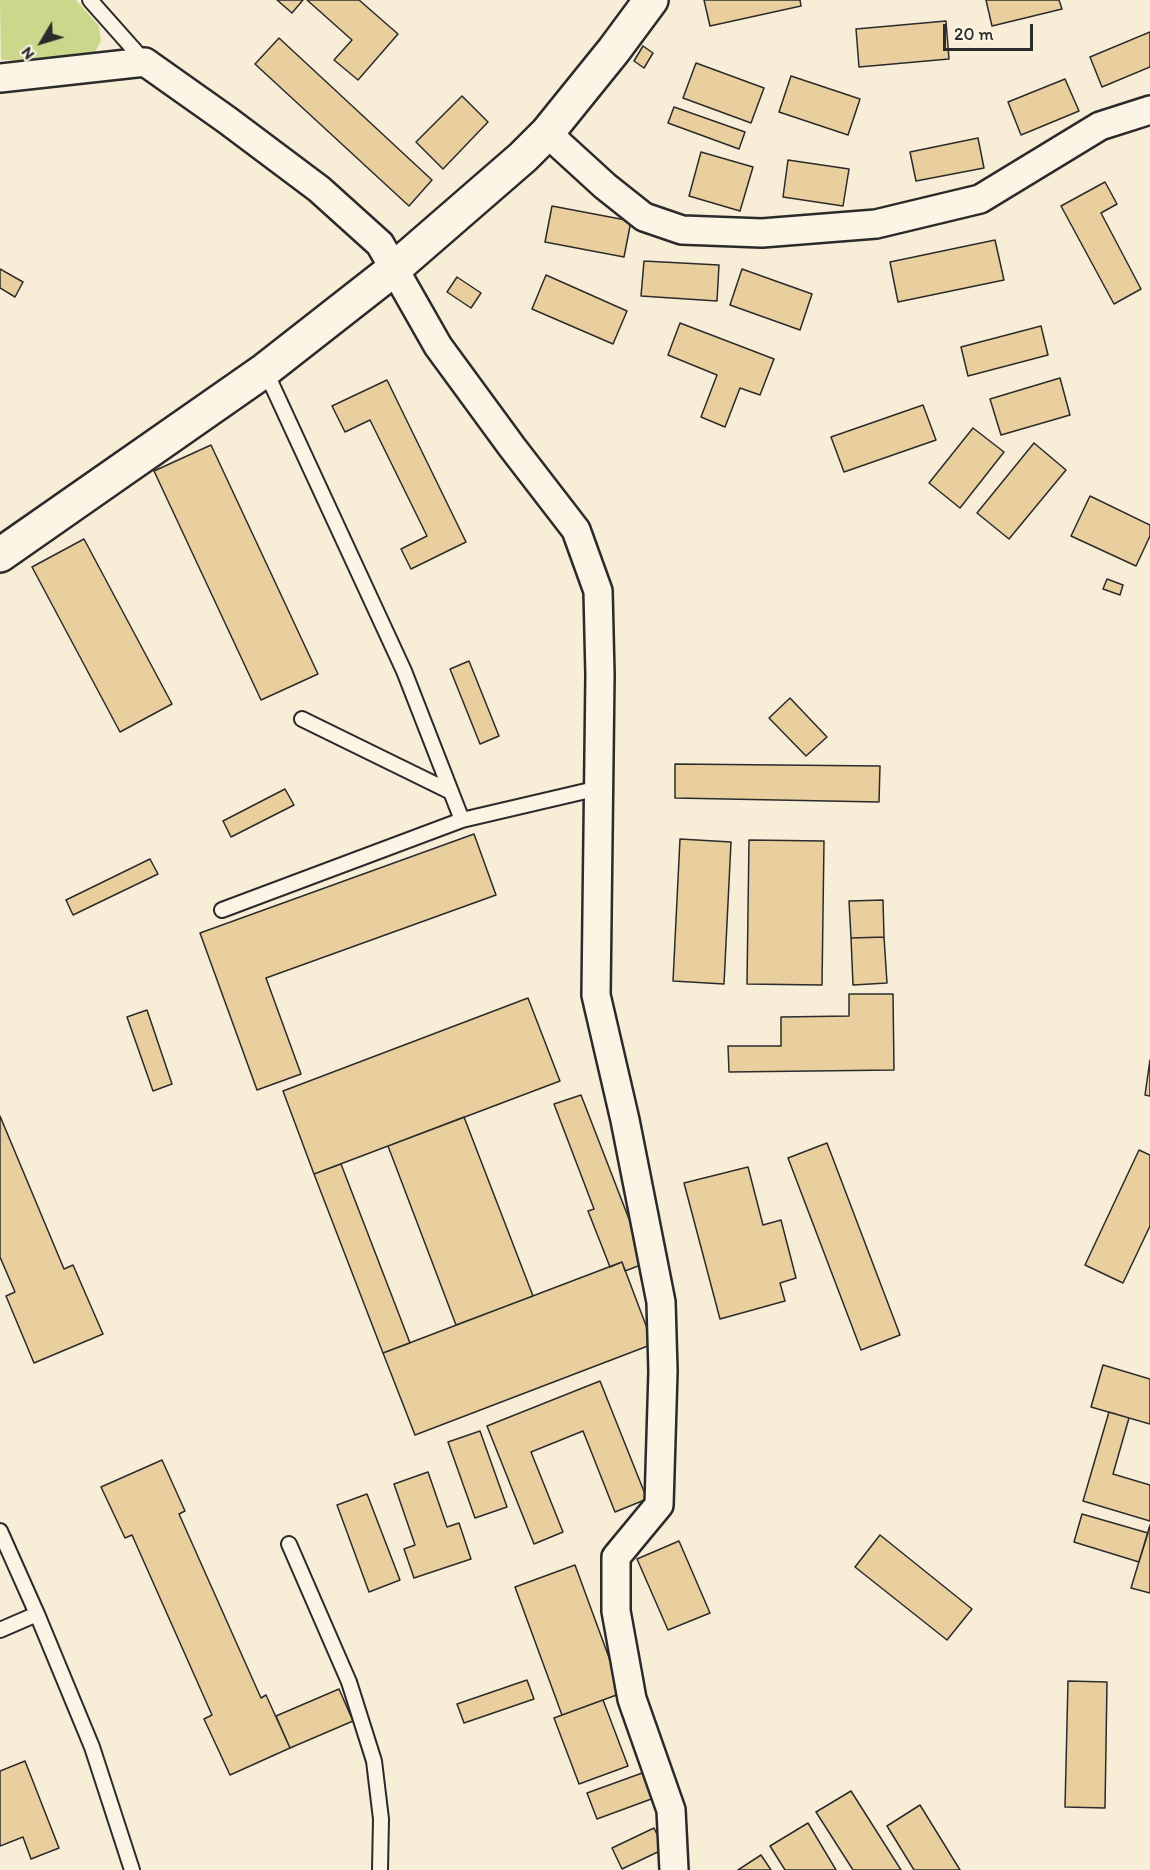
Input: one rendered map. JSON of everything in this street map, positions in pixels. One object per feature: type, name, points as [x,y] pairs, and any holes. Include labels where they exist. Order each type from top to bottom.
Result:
[{"type":"street","points":[[0,555],[266,370],[394,269],[523,157],[547,133],[651,0]]},
{"type":"street","points":[[0,78],[145,62],[319,189],[380,244],[438,346],[576,530],[598,591],[600,675],[596,995],[661,1302],[659,1505],[616,1557],[616,1611],[632,1699],[671,1810],[674,1870]]},
{"type":"street","points":[[547,133],[605,186],[645,217],[682,230],[762,233],[876,224],[980,199],[1100,126],[1150,110]]},
{"type":"lane","points":[[90,0],[145,62]]},
{"type":"lane","points":[[266,370],[404,671],[462,820]]},
{"type":"lane","points":[[302,719],[451,792]]},
{"type":"lane","points":[[222,910],[462,820],[599,788]]},
{"type":"lane","points":[[0,1532],[92,1747],[132,1870]]},
{"type":"lane","points":[[290,1544],[349,1682],[374,1761],[381,1819],[380,1870]]},
{"type":"lane","points":[[0,1630],[37,1614]]},
{"type":"green space","points":[[0,0],[76,0],[99,26],[101,41],[95,52],[84,59],[1,60]]},
{"type":"building","points":[[277,0],[303,0],[292,13]]},
{"type":"building","points":[[307,0],[359,0],[398,34],[358,80],[334,60],[352,40]]},
{"type":"building","points":[[704,0],[800,0],[801,6],[710,26]]},
{"type":"building","points":[[986,0],[1059,0],[1062,9],[992,26]]},
{"type":"building","points":[[946,21],[949,59],[859,67],[856,29]]},
{"type":"building","points":[[1150,32],[1150,67],[1102,87],[1090,57]]},
{"type":"building","points":[[279,38],[432,180],[409,206],[255,64]]},
{"type":"building","points":[[643,46],[653,53],[644,68],[634,61]]},
{"type":"building","points":[[696,63],[764,88],[751,123],[683,98]]},
{"type":"building","points":[[791,76],[860,99],[848,135],[779,112]]},
{"type":"building","points":[[1065,79],[1079,111],[1021,135],[1008,102]]},
{"type":"building","points":[[462,96],[488,122],[443,169],[416,142]]},
{"type":"building","points":[[674,107],[745,132],[739,149],[668,123]]},
{"type":"building","points":[[978,138],[984,168],[916,181],[910,152]]},
{"type":"building","points":[[701,152],[753,167],[740,211],[689,196]]},
{"type":"building","points":[[788,160],[849,169],[843,206],[783,197]]},
{"type":"building","points":[[1105,182],[1117,204],[1101,213],[1141,289],[1114,304],[1061,206]]},
{"type":"building","points":[[552,206],[631,221],[624,257],[545,242]]},
{"type":"building","points":[[995,240],[1004,280],[898,302],[890,262]]},
{"type":"building","points":[[644,261],[719,265],[717,301],[641,296]]},
{"type":"building","points":[[0,269],[23,282],[15,297],[0,288]]},
{"type":"building","points":[[742,269],[812,294],[800,330],[730,305]]},
{"type":"building","points":[[546,275],[627,311],[613,344],[532,309]]},
{"type":"building","points":[[457,277],[481,293],[471,308],[447,292]]},
{"type":"building","points":[[680,323],[774,359],[760,395],[740,388],[725,427],[701,417],[717,375],[668,355]]},
{"type":"building","points":[[1041,326],[1048,355],[968,376],[961,347]]},
{"type":"building","points":[[1060,378],[1070,415],[1001,435],[990,399]]},
{"type":"building","points":[[387,380],[466,542],[411,569],[401,549],[427,536],[370,420],[345,432],[332,406]]},
{"type":"building","points":[[923,405],[936,440],[844,472],[831,437]]},
{"type":"building","points":[[973,428],[1004,452],[960,508],[929,483]]},
{"type":"building","points":[[1034,443],[1066,470],[1009,539],[977,513]]},
{"type":"building","points":[[211,445],[318,674],[261,700],[154,471]]},
{"type":"building","points":[[1090,496],[1150,525],[1150,536],[1136,566],[1071,536]]},
{"type":"building","points":[[84,539],[172,704],[120,732],[32,567]]},
{"type":"building","points":[[1107,579],[1123,585],[1120,595],[1103,589]]},
{"type":"building","points":[[469,661],[499,736],[480,744],[450,669]]},
{"type":"building","points":[[790,698],[827,737],[806,756],[769,718]]},
{"type":"building","points":[[675,764],[880,766],[879,802],[675,798]]},
{"type":"building","points":[[285,789],[294,805],[231,837],[223,821]]},
{"type":"building","points":[[474,834],[496,895],[266,978],[301,1074],[257,1090],[200,933]]},
{"type":"building","points":[[680,839],[731,842],[724,984],[673,981]]},
{"type":"building","points":[[749,840],[824,841],[822,985],[747,984]]},
{"type":"building","points":[[150,859],[158,874],[73,915],[66,900]]},
{"type":"building","points":[[883,900],[884,937],[851,938],[849,901]]},
{"type":"building","points":[[884,937],[887,983],[853,985],[851,938]]},
{"type":"building","points":[[849,994],[893,994],[894,1070],[729,1072],[728,1046],[781,1046],[781,1017],[849,1016]]},
{"type":"building","points":[[528,998],[560,1081],[314,1174],[283,1091]]},
{"type":"building","points":[[147,1010],[172,1084],[153,1091],[127,1017]]},
{"type":"building","points":[[1150,1060],[1150,1096],[1145,1095]]},
{"type":"building","points":[[581,1095],[646,1263],[625,1271],[622,1262],[610,1267],[588,1211],[594,1209],[554,1104]]},
{"type":"building","points":[[0,1116],[64,1269],[73,1265],[103,1334],[34,1363],[6,1296],[15,1292],[0,1257]]},
{"type":"building","points":[[464,1117],[533,1296],[456,1325],[388,1146]]},
{"type":"building","points":[[827,1143],[900,1335],[861,1350],[788,1158]]},
{"type":"building","points":[[1139,1150],[1150,1155],[1150,1226],[1123,1283],[1085,1265]]},
{"type":"building","points":[[341,1164],[410,1343],[383,1353],[314,1174]]},
{"type":"building","points":[[748,1167],[763,1225],[781,1220],[796,1278],[780,1283],[785,1301],[720,1319],[684,1183]]},
{"type":"building","points":[[622,1262],[653,1344],[415,1435],[383,1353]]},
{"type":"building","points":[[1103,1365],[1150,1379],[1150,1424],[1091,1407]]},
{"type":"building","points":[[600,1381],[647,1499],[615,1512],[583,1431],[531,1452],[563,1532],[534,1544],[487,1426]]},
{"type":"building","points":[[1109,1412],[1129,1418],[1113,1474],[1150,1485],[1150,1521],[1083,1501]]},
{"type":"building","points":[[480,1431],[507,1507],[475,1518],[448,1442]]},
{"type":"building","points":[[162,1460],[185,1511],[179,1514],[261,1698],[266,1695],[290,1748],[230,1775],[204,1719],[212,1715],[132,1535],[125,1538],[101,1487]]},
{"type":"building","points":[[428,1472],[447,1527],[459,1523],[471,1559],[414,1578],[404,1549],[415,1545],[394,1484]]},
{"type":"building","points":[[367,1494],[400,1580],[369,1592],[337,1505]]},
{"type":"building","points":[[1082,1514],[1148,1533],[1139,1562],[1074,1542]]},
{"type":"building","points":[[1150,1525],[1150,1593],[1131,1588]]},
{"type":"building","points":[[880,1535],[972,1609],[947,1640],[855,1567]]},
{"type":"building","points":[[679,1541],[710,1613],[668,1630],[637,1559]]},
{"type":"building","points":[[575,1565],[622,1693],[562,1715],[515,1587]]},
{"type":"building","points":[[527,1680],[534,1699],[464,1723],[457,1704]]},
{"type":"building","points":[[1068,1681],[1107,1682],[1105,1808],[1065,1807]]},
{"type":"building","points":[[339,1689],[353,1721],[290,1748],[276,1716]]},
{"type":"building","points":[[603,1700],[628,1766],[579,1784],[554,1718]]},
{"type":"building","points":[[25,1761],[59,1848],[31,1859],[23,1837],[0,1846],[0,1771]]},
{"type":"building","points":[[645,1772],[654,1798],[597,1819],[587,1793]]},
{"type":"building","points":[[851,1791],[901,1870],[853,1870],[816,1812]]},
{"type":"building","points":[[920,1805],[960,1870],[914,1870],[887,1826]]},
{"type":"building","points":[[808,1823],[836,1870],[785,1870],[770,1846]]},
{"type":"building","points":[[654,1828],[664,1849],[622,1869],[612,1848]]},
{"type":"building","points":[[761,1855],[771,1870],[738,1870]]}]
